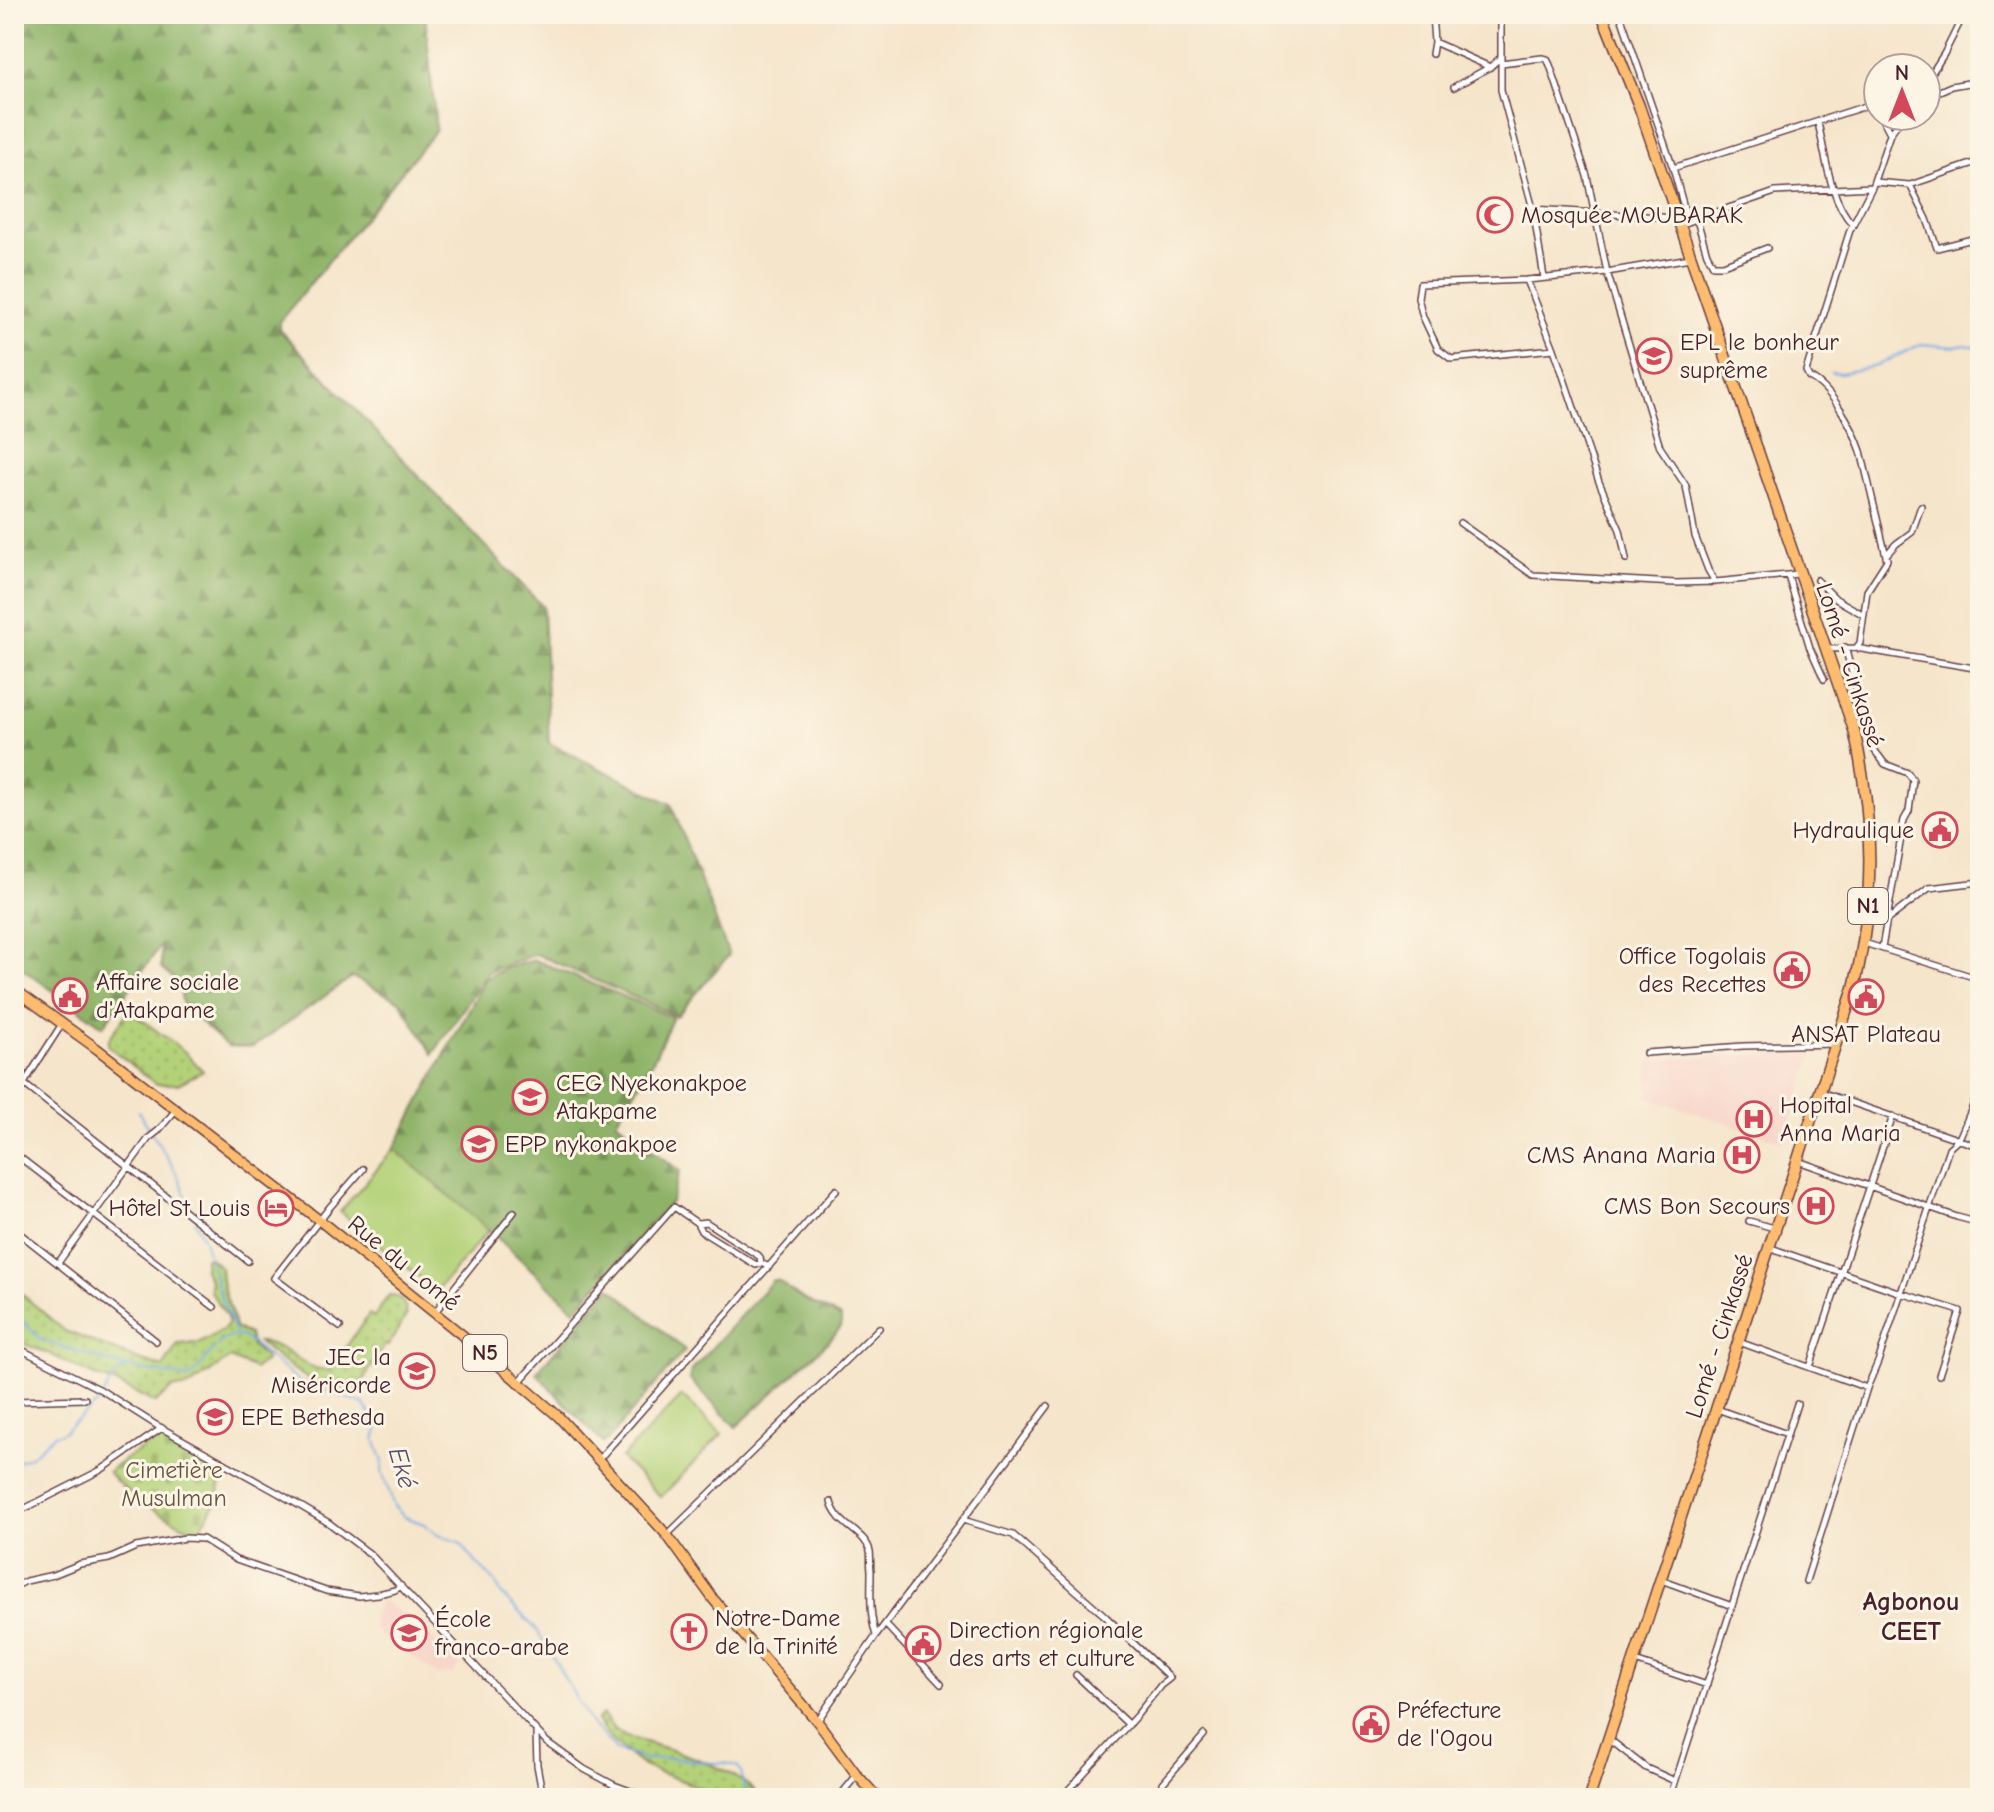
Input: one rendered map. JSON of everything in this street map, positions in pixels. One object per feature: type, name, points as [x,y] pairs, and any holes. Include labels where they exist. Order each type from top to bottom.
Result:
[{"type":"highway","name":"Lomé - Cinkassé","points":[[1589,1798],[1837,1044],[1854,988],[1870,890],[1866,800],[1854,730],[1826,649],[1794,575],[1681,221],[1602,14]]},
{"type":"main road","name":"Rue du Lomé","points":[[14,989],[96,1048],[319,1220],[558,1416],[667,1535],[714,1600],[878,1798]]},
{"type":"street","points":[[1432,14],[1432,54]]},
{"type":"street","points":[[1501,14],[1501,90],[1533,209],[1544,278]]},
{"type":"street","points":[[1620,14],[1673,168],[1681,221]]},
{"type":"street","points":[[1942,57],[1964,14]]},
{"type":"street","points":[[1434,42],[1490,67]]},
{"type":"street","points":[[1454,87],[1501,60],[1547,59],[1587,176],[1607,272],[1660,447],[1684,480],[1695,536],[1715,582]]},
{"type":"street","points":[[1942,90],[1958,84],[1980,81]]},
{"type":"street","points":[[1639,106],[1653,108]]},
{"type":"street","points":[[1673,168],[1862,110]]},
{"type":"street","points":[[1818,123],[1834,190],[1844,215],[1853,225]]},
{"type":"street","points":[[1856,648],[1860,643],[1867,591],[1887,560],[1856,436],[1826,391],[1806,371],[1837,269],[1853,225],[1873,184],[1890,134]]},
{"type":"street","points":[[1533,209],[1697,220],[1775,192],[1834,190],[1873,184],[1910,185],[1980,161]]},
{"type":"street","points":[[1910,185],[1937,248],[1980,237]]},
{"type":"street","points":[[1697,220],[1713,265],[1723,265],[1767,248]]},
{"type":"street","points":[[1554,349],[1451,359],[1438,349],[1423,317],[1418,298],[1420,284],[1527,280],[1607,272],[1691,258]]},
{"type":"street","points":[[1527,280],[1599,482],[1620,530],[1626,559]]},
{"type":"street","points":[[1886,556],[1912,532],[1921,506]]},
{"type":"street","points":[[1460,523],[1533,575],[1675,583],[1794,575],[1810,648],[1824,679]]},
{"type":"street","points":[[1817,580],[1836,599],[1864,615]]},
{"type":"street","points":[[1845,647],[1872,747],[1885,764],[1908,773],[1913,780],[1882,948]]},
{"type":"street","points":[[1826,649],[1856,648],[1980,669]]},
{"type":"street","points":[[1886,921],[1929,888],[1980,882]]},
{"type":"street","points":[[1863,943],[1980,979]]},
{"type":"street","points":[[14,1099],[62,1024]]},
{"type":"street","points":[[1646,1053],[1743,1046],[1837,1044]]},
{"type":"street","points":[[24,1084],[248,1261]]},
{"type":"street","points":[[1806,1581],[1867,1388],[1949,1148],[1959,1139],[1980,1089]]},
{"type":"street","points":[[1820,1091],[1980,1147]]},
{"type":"street","points":[[58,1263],[149,1138],[175,1111]]},
{"type":"street","points":[[1810,1367],[1893,1116]]},
{"type":"street","points":[[14,1153],[214,1307]]},
{"type":"street","points":[[1797,1161],[1980,1223]]},
{"type":"street","points":[[340,1327],[274,1278],[363,1169]]},
{"type":"street","points":[[599,1459],[836,1190]]},
{"type":"street","points":[[519,1382],[674,1207],[697,1223],[706,1222],[760,1257],[761,1263],[769,1267]]},
{"type":"street","points":[[435,1313],[514,1212]]},
{"type":"street","points":[[1749,1221],[1775,1228]]},
{"type":"street","points":[[14,1229],[156,1341]]},
{"type":"street","points":[[1769,1248],[1960,1311],[1939,1375]]},
{"type":"street","points":[[667,1535],[879,1328]]},
{"type":"street","points":[[1738,1341],[1867,1388]]},
{"type":"street","points":[[14,1346],[101,1390],[329,1523],[370,1554],[536,1731],[571,1760],[614,1785],[649,1798]]},
{"type":"street","points":[[14,1401],[85,1399]]},
{"type":"street","points":[[1670,1798],[1797,1404]]},
{"type":"street","points":[[817,1721],[876,1636],[1048,1406]]},
{"type":"street","points":[[1716,1409],[1787,1435]]},
{"type":"street","points":[[14,1514],[101,1470],[162,1428]]},
{"type":"street","points":[[831,1502],[840,1520],[852,1528],[870,1549],[872,1622],[876,1636]]},
{"type":"street","points":[[963,1520],[1013,1535],[1170,1678],[1061,1798]]},
{"type":"street","points":[[16,1586],[80,1564],[109,1559],[136,1547],[185,1538],[203,1539],[236,1560],[326,1591],[359,1596],[395,1590],[401,1586]]},
{"type":"street","points":[[1660,1580],[1732,1606]]},
{"type":"street","points":[[885,1624],[941,1684]]},
{"type":"street","points":[[1634,1660],[1707,1685]]},
{"type":"street","points":[[1076,1675],[1129,1725]]},
{"type":"street","points":[[536,1731],[537,1765],[543,1798]]},
{"type":"street","points":[[1163,1783],[1204,1735]]},
{"type":"street","points":[[1608,1739],[1646,1768],[1675,1781]]},
{"type":"street","points":[[838,1798],[857,1775]]},
{"type":"street","points":[[608,1798],[614,1785]]},
{"type":"shaded area","name":"Hopital Anna Maria","points":[[1812,1053],[1784,1142],[1647,1097],[1649,1061],[1652,1059]]},
{"type":"shaded area","points":[[381,1599],[432,1638],[460,1665],[453,1674],[437,1675],[375,1630],[372,1618]]},
{"type":"green space","points":[[14,14],[425,14],[436,130],[279,322],[279,329],[543,607],[549,743],[671,804],[729,955],[677,1016],[536,954],[488,972],[433,1054],[400,1001],[352,977],[253,1047],[229,1047],[183,1007],[179,983],[161,968],[161,945],[103,1026],[14,963]]},
{"type":"green space","points":[[535,960],[673,1017],[648,1071],[616,1121],[680,1171],[671,1202],[575,1310],[489,1230],[394,1149],[486,978],[505,968]]},
{"type":"green space","points":[[129,1010],[185,1052],[203,1071],[178,1084],[156,1084],[108,1046],[108,1040]]},
{"type":"green space","points":[[394,1149],[489,1230],[436,1291],[340,1212]]},
{"type":"green space","points":[[209,1257],[221,1268],[235,1328],[249,1334],[251,1345],[265,1357],[265,1361],[255,1369],[230,1358],[187,1388],[173,1388],[155,1403],[14,1340],[14,1283],[24,1296],[65,1331],[163,1367],[178,1344],[200,1343],[224,1329],[228,1322],[210,1291],[210,1280],[204,1270],[205,1258]]},
{"type":"green space","points":[[773,1280],[841,1317],[841,1327],[736,1427],[689,1379],[691,1371]]},
{"type":"green space","points":[[610,1287],[685,1350],[603,1443],[536,1373]]},
{"type":"green space","points":[[389,1295],[402,1301],[407,1314],[363,1380],[349,1392],[311,1380],[258,1342],[277,1347],[311,1366],[330,1370],[369,1314],[374,1317]]},
{"type":"green space","points":[[682,1396],[722,1434],[661,1497],[621,1458]]},
{"type":"green space","name":"Cimetière Musulman","points":[[160,1438],[220,1474],[219,1499],[197,1532],[138,1499],[108,1472]]},
{"type":"green space","points":[[603,1715],[624,1736],[717,1767],[749,1786],[761,1798],[720,1798],[643,1766],[611,1740],[597,1720]]},
{"type":"waterway","points":[[1831,372],[1876,366],[1921,344],[1980,347]]},
{"type":"waterway","points":[[138,1111],[179,1178],[193,1216]]},
{"type":"waterway","points":[[195,1221],[235,1332]]},
{"type":"waterway","name":"Eké","points":[[14,1312],[41,1340],[121,1366],[189,1378],[220,1343],[227,1338],[244,1337],[300,1382],[364,1404],[379,1428],[375,1439],[394,1506],[405,1517],[424,1524],[438,1535],[459,1542],[496,1582],[501,1594],[537,1630],[590,1722],[616,1750],[644,1759],[676,1758],[737,1766],[747,1798]]},
{"type":"waterway","points":[[14,1468],[17,1461],[31,1456],[99,1402],[114,1376],[125,1368]]},
{"type":"place","name":"Mosquée MOUBARAK","points":[[1495,215]]},
{"type":"place","name":"EPL le bonheur suprême","points":[[1654,356]]},
{"type":"place","name":"Hydraulique","points":[[1940,830]]},
{"type":"place","name":"Office Togolais des Recettes","points":[[1792,970]]},
{"type":"place","name":"Affaire sociale d'Atakpame","points":[[70,996]]},
{"type":"place","name":"ANSAT Plateau","points":[[1866,997]]},
{"type":"place","name":"CEG Nyekonakpoe Atakpame","points":[[530,1097]]},
{"type":"place","name":"Hopital Anna Maria","points":[[1754,1119]]},
{"type":"place","name":"EPP nykonakpoe","points":[[479,1144]]},
{"type":"place","name":"CMS Anana Maria","points":[[1742,1155]]},
{"type":"place","name":"CMS Bon Secours","points":[[1816,1206]]},
{"type":"place","name":"Hôtel St Louis","points":[[276,1208]]},
{"type":"place","name":"JEC la Miséricorde","points":[[417,1371]]},
{"type":"place","name":"EPE Bethesda","points":[[215,1417]]},
{"type":"place","name":"Notre-Dame de la Trinité","points":[[689,1632]]},
{"type":"place","name":"École franco-arabe","points":[[409,1633]]},
{"type":"place","name":"Direction régionale des arts et culture","points":[[923,1644]]},
{"type":"place","name":"Préfecture de l'Ogou","points":[[1371,1724]]},
{"type":"district","name":"Agbonou CEET","points":[[1911,1617]]}]
